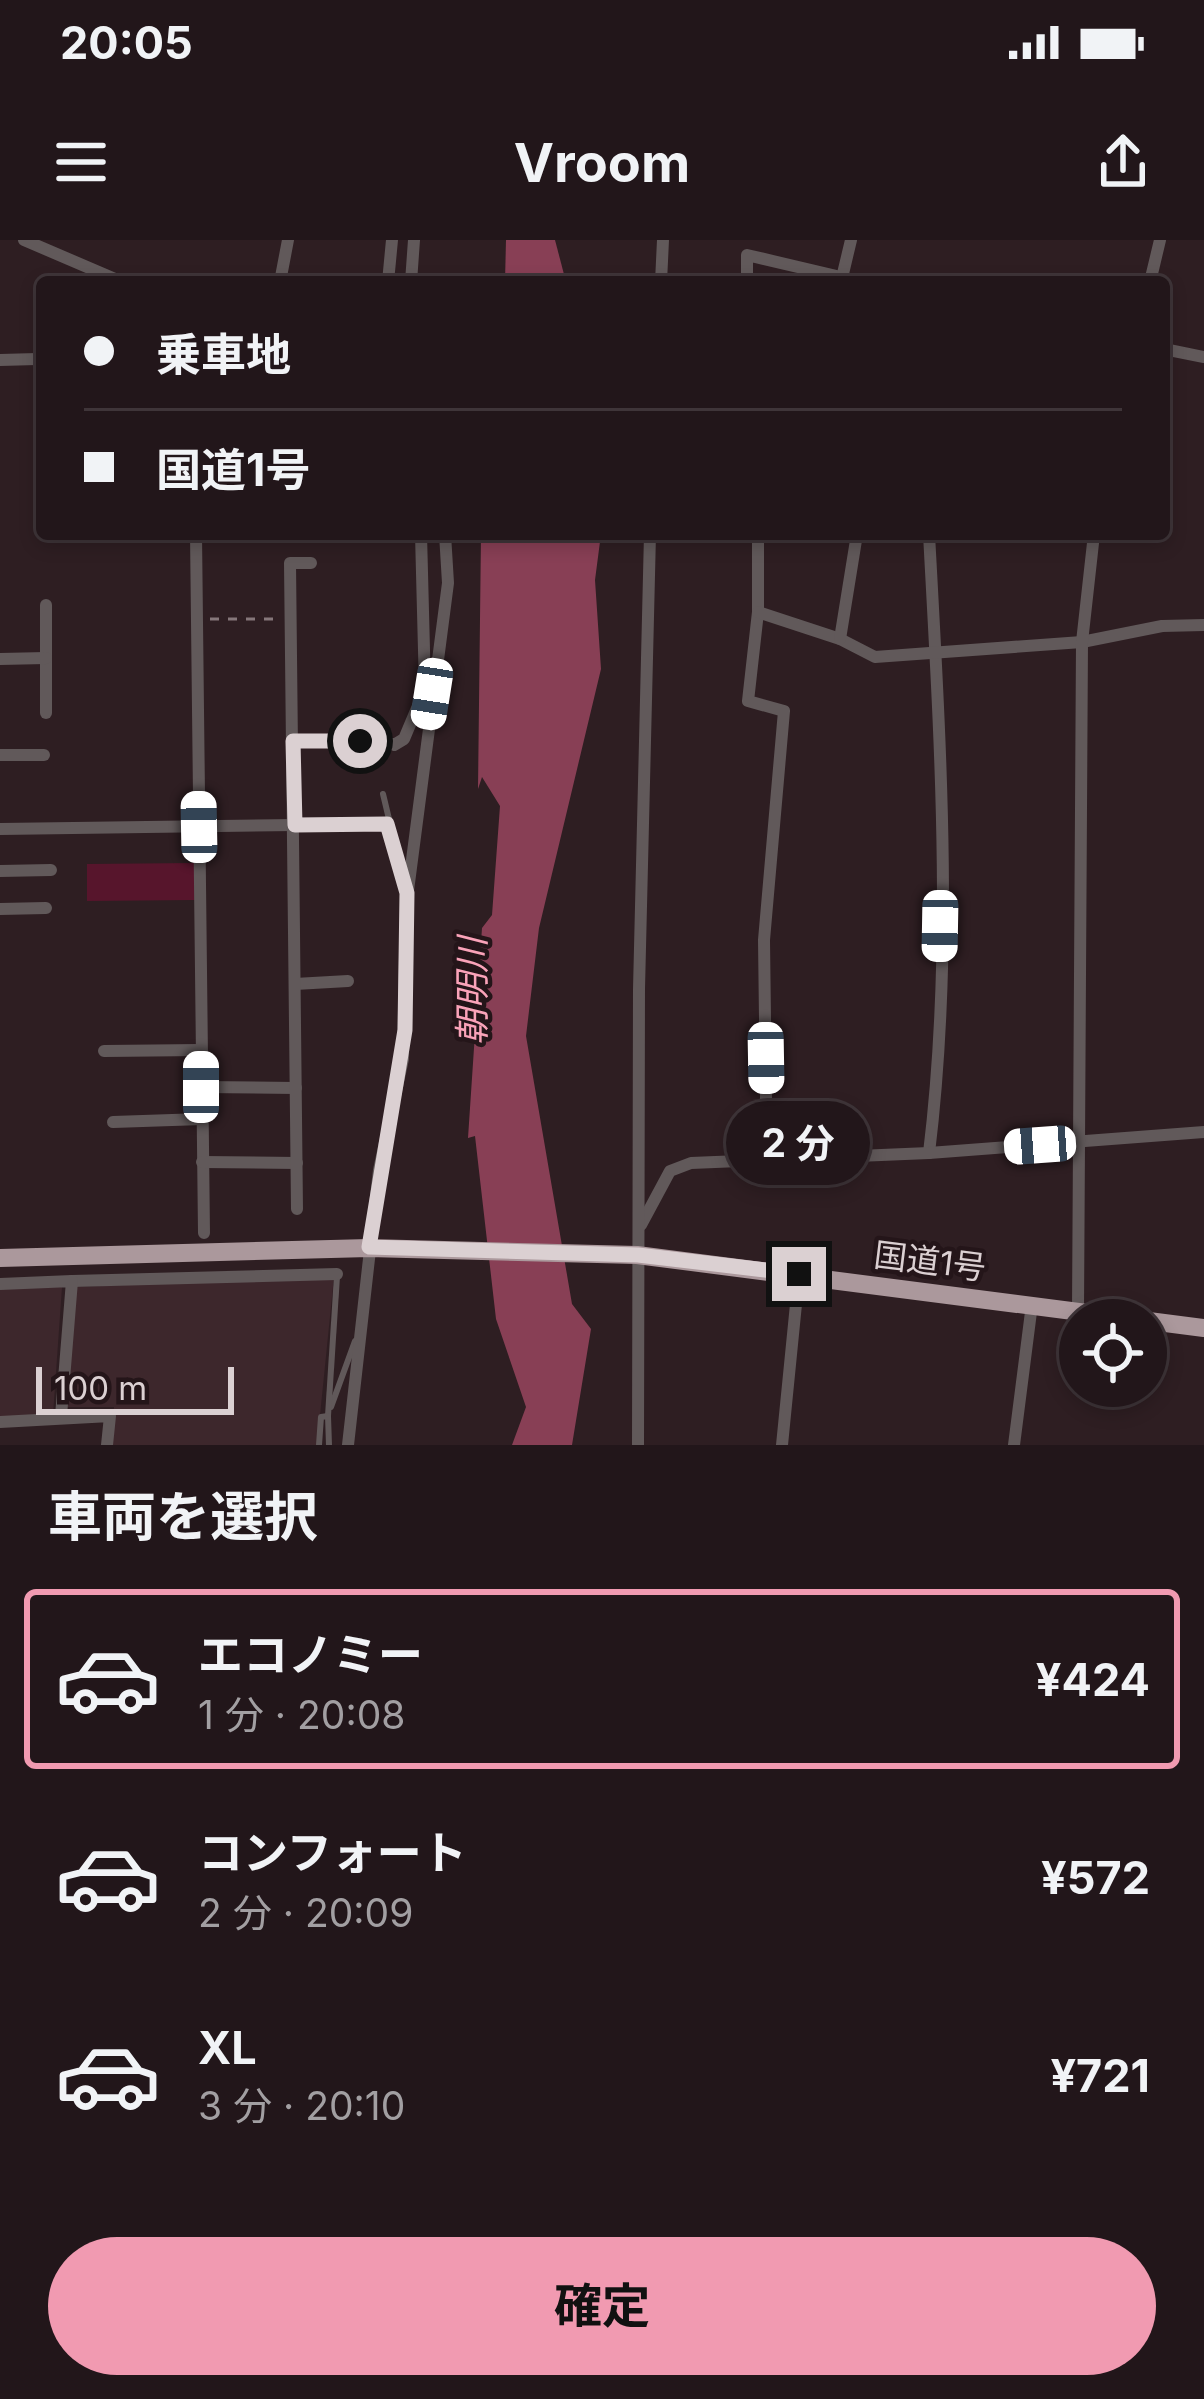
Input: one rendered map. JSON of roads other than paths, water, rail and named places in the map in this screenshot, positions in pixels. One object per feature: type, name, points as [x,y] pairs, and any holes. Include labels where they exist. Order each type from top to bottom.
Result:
[{"type":"highway","name":"国道1号","points":[[0,1258],[369,1247],[638,1255],[1059,1308]]},
{"type":"highway","name":"国道1号","points":[[1167,1323],[1204,1328]]},
{"type":"street","points":[[24,240],[108,276]]},
{"type":"street","points":[[281,276],[288,240]]},
{"type":"street","points":[[389,276],[392,240]]},
{"type":"street","points":[[411,276],[414,240]]},
{"type":"street","points":[[661,276],[663,240]]},
{"type":"street","points":[[842,276],[851,240]]},
{"type":"street","points":[[1151,276],[1160,240]]},
{"type":"street","points":[[747,276],[748,255],[826,276]]},
{"type":"street","points":[[1170,350],[1204,357]]},
{"type":"street","points":[[0,360],[36,359]]},
{"type":"street","points":[[196,540],[204,1233]]},
{"type":"street","points":[[393,743],[404,739],[429,691],[421,540]]},
{"type":"street","points":[[348,1445],[381,1155],[403,1059],[407,893],[429,691],[448,583],[445,540]]},
{"type":"street","points":[[638,1445],[637,1234],[650,540]]},
{"type":"street","points":[[758,540],[758,612],[748,701],[784,711],[764,940],[766,1097],[759,1161]]},
{"type":"street","points":[[840,639],[856,540]]},
{"type":"street","points":[[929,540],[939,655],[938,1079],[929,1154]]},
{"type":"street","points":[[1078,1299],[1082,642],[1093,540]]},
{"type":"street","points":[[297,1209],[290,563],[310,563]]},
{"type":"street","points":[[46,605],[46,713]]},
{"type":"street","points":[[758,612],[840,639],[875,657],[1082,642],[1162,626],[1204,625]]},
{"type":"street","points":[[0,659],[46,658]]},
{"type":"street","points":[[0,755],[44,755]]},
{"type":"street","points":[[0,829],[295,825]]},
{"type":"street","points":[[0,871],[51,871]]},
{"type":"street","points":[[0,909],[46,908]]},
{"type":"street","points":[[295,984],[347,981]]},
{"type":"street","points":[[104,1052],[201,1050]]},
{"type":"street","points":[[201,1087],[296,1088]]},
{"type":"street","points":[[112,1122],[202,1119]]},
{"type":"street","points":[[637,1234],[670,1171],[691,1163],[929,1154],[1204,1132]]},
{"type":"street","points":[[202,1162],[296,1163]]},
{"type":"street","points":[[0,1284],[337,1274]]},
{"type":"street","points":[[782,1445],[799,1274]]},
{"type":"street","points":[[0,1422],[55,1423],[61,1416],[72,1281]]},
{"type":"street","points":[[1014,1445],[1032,1304]]},
{"type":"street","points":[[61,1416],[110,1416],[107,1445]]},
{"type":"lane","points":[[293,741],[393,743]]},
{"type":"lane","points":[[383,794],[389,802],[387,824],[407,893]]},
{"type":"lane","points":[[295,825],[387,824]]},
{"type":"lane","points":[[329,1445],[337,1274]]},
{"type":"lane","points":[[328,1416],[350,1348],[358,1338]]},
{"type":"lane","points":[[319,1445],[321,1417],[328,1416]]},
{"type":"water label","name":"朝明川","points":[[472,991]]}]
